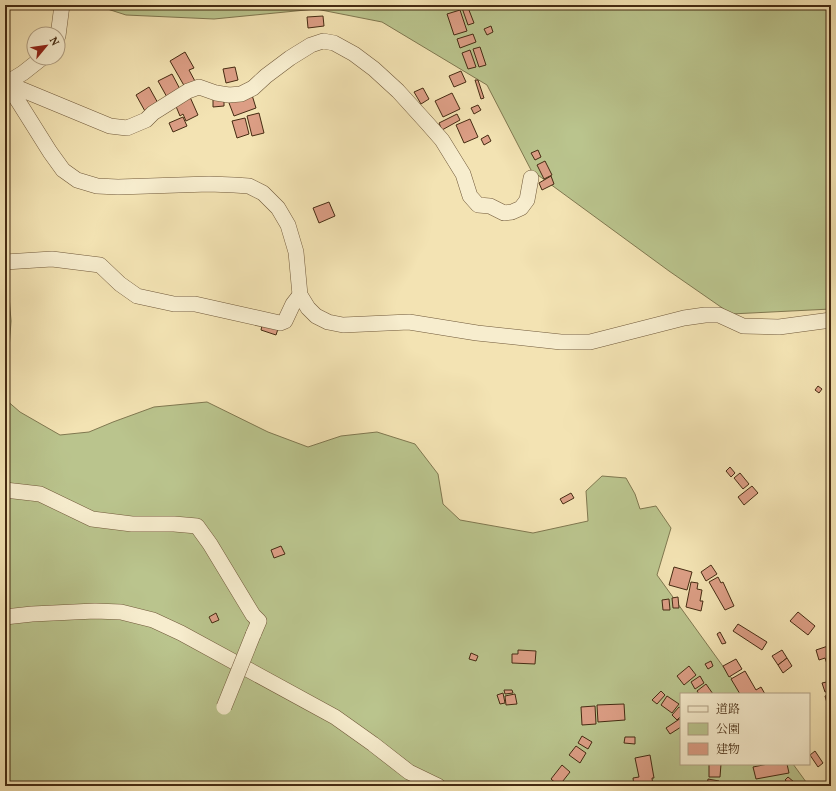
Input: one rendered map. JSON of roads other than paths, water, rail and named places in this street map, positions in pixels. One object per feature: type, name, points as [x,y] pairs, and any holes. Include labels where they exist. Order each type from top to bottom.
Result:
[{"type":"street","points":[[59,26],[62,5]]},
{"type":"street","points":[[5,84],[110,126],[127,128],[146,120],[153,113],[188,91],[199,87],[229,95],[241,94],[253,88],[290,58],[311,45],[323,41],[334,43],[354,54],[374,69],[398,91],[442,140],[463,174],[470,196],[478,205],[490,206],[504,213],[512,212],[521,208],[527,200],[531,178]]},
{"type":"street","points":[[5,84],[32,66]]},
{"type":"street","points":[[5,84],[18,101],[63,170],[77,180],[97,186],[118,187],[210,184],[234,185],[248,186],[263,193],[278,208],[288,225],[296,252],[300,295],[308,308],[316,316],[328,322],[343,325],[409,322],[477,333],[560,342],[590,342],[684,318],[705,315],[719,315],[743,326],[779,327],[831,320]]},
{"type":"street","points":[[5,262],[52,259],[100,265],[120,284],[137,296],[174,304],[195,304],[280,322],[285,321],[293,304],[300,295]]},
{"type":"street","points":[[5,490],[40,494],[92,519],[132,524],[174,524],[197,526],[210,544],[252,615],[259,621],[252,635],[224,707]]},
{"type":"street","points":[[5,617],[95,611],[121,612],[153,620],[195,641],[335,717],[374,744],[409,772],[438,786]]}]
